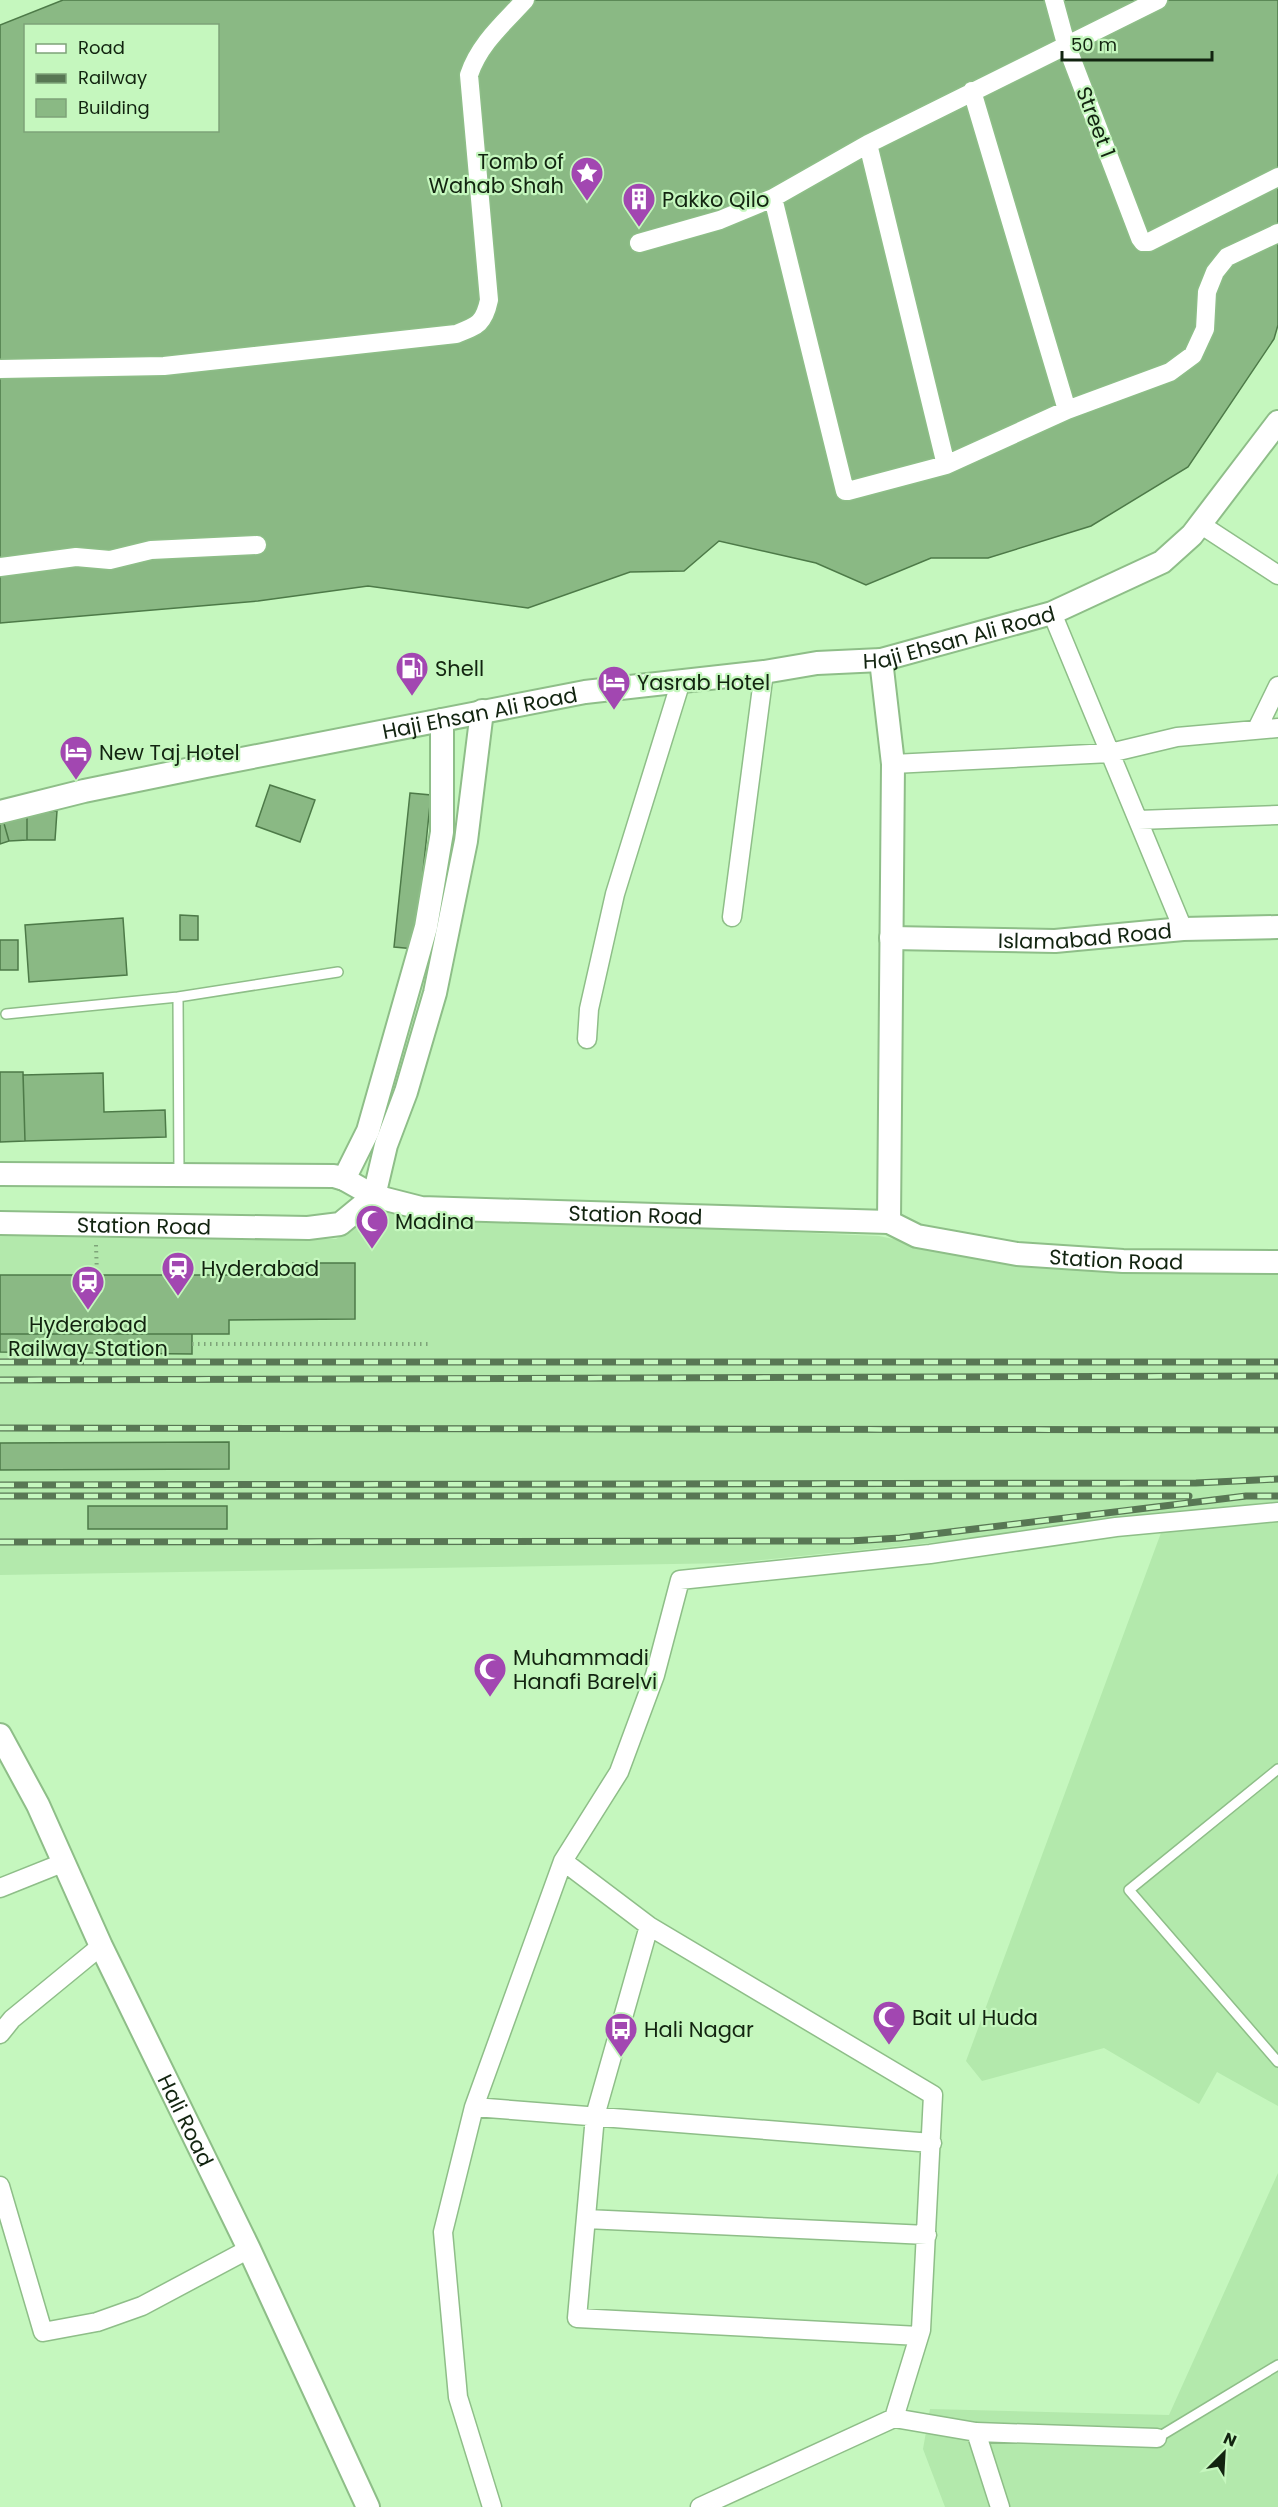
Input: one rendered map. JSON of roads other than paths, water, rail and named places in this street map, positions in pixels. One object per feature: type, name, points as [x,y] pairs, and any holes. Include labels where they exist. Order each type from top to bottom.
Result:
[{"type":"street","points":[[0,369],[175,365],[456,334],[477,326],[486,315],[489,300],[469,75],[475,58],[485,43],[525,0]]},
{"type":"street","name":"Street 1","points":[[1054,0],[1066,44],[1143,242],[1149,242],[1278,177]]},
{"type":"street","points":[[639,243],[720,220],[773,198],[868,144],[1153,1]]},
{"type":"street","points":[[972,91],[1067,410]]},
{"type":"street","points":[[868,144],[946,465]]},
{"type":"street","points":[[773,198],[845,491],[946,465],[1067,410],[1170,372],[1193,356],[1205,329],[1207,292],[1215,272],[1227,257],[1278,233]]},
{"type":"street","name":"Haji Ehsan Ali Road","points":[[0,812],[95,789],[585,692],[764,672],[818,663],[881,660],[1052,613],[1162,562],[1192,535],[1278,422]]},
{"type":"street","points":[[1200,524],[1278,575]]},
{"type":"street","points":[[0,567],[76,558],[110,560],[151,550],[257,545]]},
{"type":"street","points":[[1052,613],[1183,928]]},
{"type":"street","points":[[881,660],[893,764],[889,1222]]},
{"type":"street","points":[[732,917],[764,672]]},
{"type":"street","points":[[587,1040],[589,1009],[615,894],[681,681]]},
{"type":"street","points":[[1257,729],[1278,686]]},
{"type":"street","points":[[0,1174],[334,1176],[374,1196],[386,1145],[406,1092],[435,993],[466,841],[482,711]]},
{"type":"street","points":[[344,1179],[368,1131],[426,927],[442,832],[442,720]]},
{"type":"street","points":[[893,764],[1110,753],[1176,737],[1278,728]]},
{"type":"street","points":[[1138,820],[1278,815]]},
{"type":"street","name":"Islamabad Road","points":[[891,938],[1055,941],[1183,928],[1278,927]]},
{"type":"street","name":"Station Road","points":[[0,1223],[308,1228],[340,1224],[374,1196],[421,1208],[889,1222],[917,1236],[1017,1254],[1123,1261],[1278,1262]]},
{"type":"street","points":[[492,2507],[459,2397],[444,2232],[474,2107],[562,1861],[620,1772],[655,1675],[680,1580],[930,1554],[1116,1527],[1278,1512]]},
{"type":"street","name":"Hali Road","points":[[0,1735],[38,1805],[101,1946],[249,2249],[368,2507]]},
{"type":"street","points":[[562,1861],[650,1926],[933,2095],[927,2235],[919,2336],[894,2418]]},
{"type":"street","points":[[0,1888],[65,1862]]},
{"type":"street","points":[[650,1926],[595,2116],[577,2318],[919,2336]]},
{"type":"street","points":[[0,2034],[12,2019],[101,1946]]},
{"type":"street","points":[[474,2107],[932,2143]]},
{"type":"street","points":[[0,2186],[43,2332],[97,2322],[141,2306],[249,2249]]},
{"type":"street","points":[[586,2219],[927,2235]]},
{"type":"street","points":[[700,2507],[894,2418],[976,2432],[1157,2438]]},
{"type":"street","points":[[976,2432],[1000,2507]]},
{"type":"lane","points":[[6,1014],[178,997],[338,972]]},
{"type":"lane","points":[[178,997],[179,1175]]},
{"type":"lane","points":[[1278,1769],[1129,1890],[1278,2062]]},
{"type":"lane","points":[[1157,2438],[1278,2365]]},
{"type":"railway","points":[[0,1362],[1278,1362]]},
{"type":"railway","points":[[0,1380],[1278,1376]]},
{"type":"railway","points":[[0,1428],[1278,1430]]},
{"type":"railway","points":[[0,1485],[1196,1483],[1278,1479]]},
{"type":"railway","points":[[0,1496],[1189,1496]]},
{"type":"railway","points":[[0,1542],[850,1541],[900,1538],[1246,1496],[1278,1496]]},
{"type":"place","name":"Tomb of Wahab Shah","points":[[587,202]]},
{"type":"place","name":"Pakko Qilo","points":[[639,228]]},
{"type":"place","name":"Shell","points":[[412,697]]},
{"type":"place","name":"Yasrab Hotel","points":[[614,711]]},
{"type":"place","name":"New Taj Hotel","points":[[76,781]]},
{"type":"place","name":"Madina","points":[[372,1250]]},
{"type":"place","name":"Hyderabad","points":[[178,1297]]},
{"type":"place","name":"Hyderabad Railway Station","points":[[88,1311]]},
{"type":"place","name":"Muhammadi Hanafi Barelvi","points":[[490,1698]]},
{"type":"place","name":"Bait ul Huda","points":[[889,2046]]},
{"type":"place","name":"Hali Nagar","points":[[621,2058]]}]
